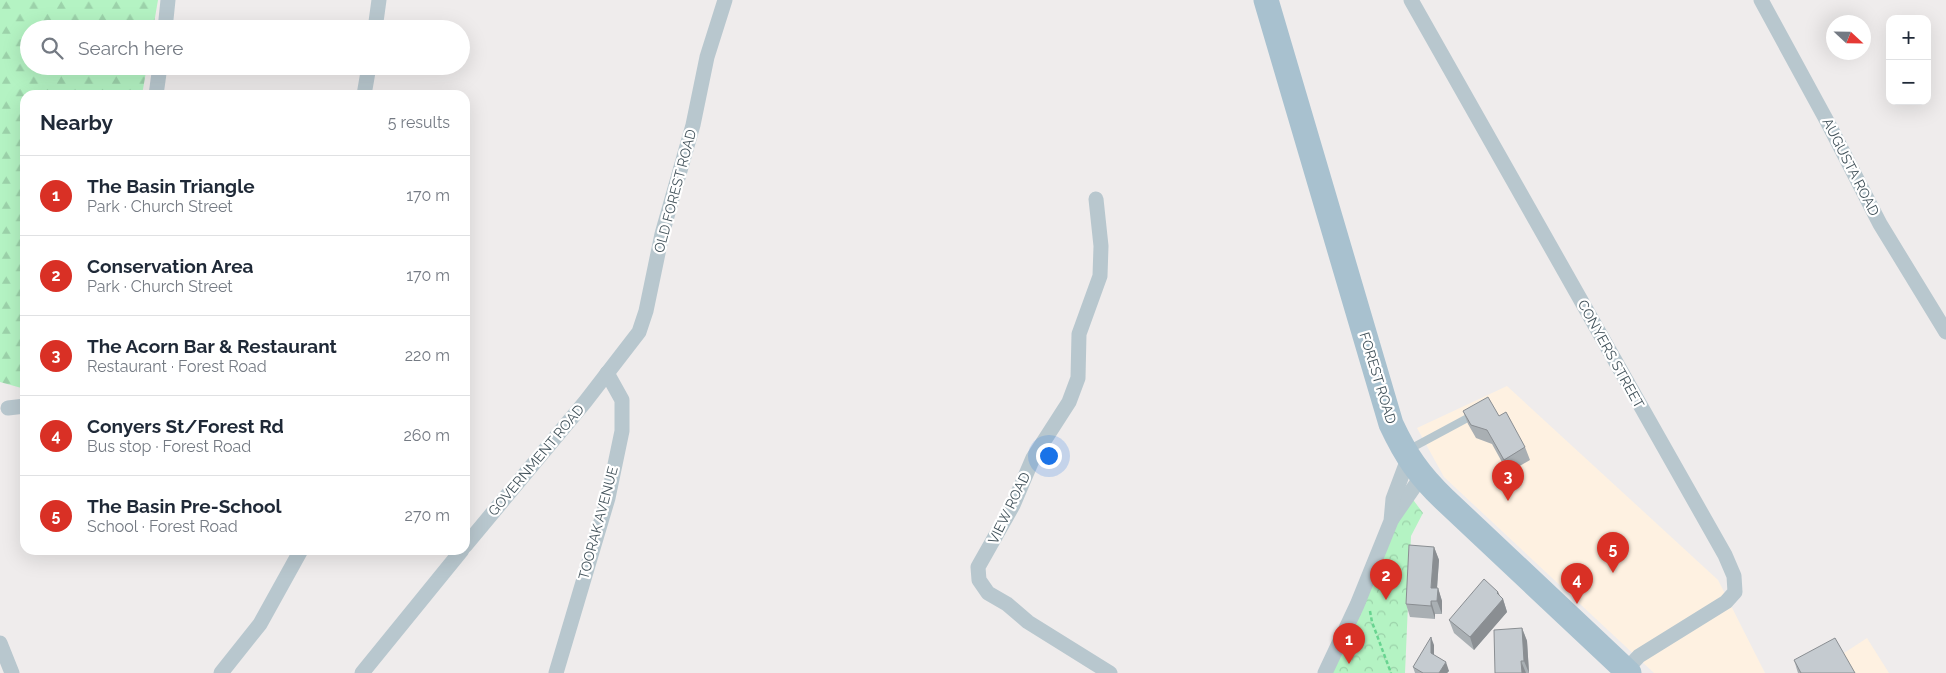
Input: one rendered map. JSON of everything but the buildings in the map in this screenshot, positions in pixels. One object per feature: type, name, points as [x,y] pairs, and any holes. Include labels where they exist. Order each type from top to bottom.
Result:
[{"type":"main road","name":"FOREST ROAD","points":[[1266,0],[1391,424],[1411,463],[1627,672]]},
{"type":"street","points":[[166,20],[168,0]]},
{"type":"street","points":[[376,20],[379,0]]},
{"type":"street","name":"OLD FOREST ROAD","points":[[607,373],[639,332],[646,311],[662,234],[693,125],[707,57],[725,0]]},
{"type":"street","name":"CONYERS STREET","points":[[1411,0],[1720,547],[1734,576],[1735,592],[1726,602],[1638,656],[1627,672]]},
{"type":"street","name":"AUGUSTA ROAD","points":[[1761,0],[1880,224],[1946,332]]},
{"type":"street","points":[[157,90],[159,75]]},
{"type":"street","points":[[365,90],[367,75]]},
{"type":"street","name":"VIEW ROAD","points":[[1096,199],[1101,246],[1100,276],[1079,334],[1078,378],[1069,402],[1032,458],[1013,505],[978,567],[979,580],[988,593],[1007,604],[1028,622],[1110,673]]},
{"type":"street","name":"GOVERNMENT ROAD","points":[[470,540],[607,373]]},
{"type":"street","name":"TOORAK AVENUE","points":[[556,673],[608,498],[622,431],[622,400],[607,373]]},
{"type":"street","points":[[8,408],[20,407]]},
{"type":"street","points":[[1325,673],[1357,605],[1391,521],[1411,463]]},
{"type":"street","points":[[1391,521],[1392,500],[1411,463]]},
{"type":"street","points":[[221,673],[260,624],[299,555]]},
{"type":"street","points":[[362,673],[458,555]]},
{"type":"street","points":[[0,643],[12,673]]},
{"type":"lane","points":[[1411,463],[1480,411]]},
{"type":"path","points":[[1370,606],[1372,622],[1391,673]]},
{"type":"shaded area","points":[[1507,386],[1718,580],[1765,673],[1654,673],[1444,477],[1417,428]]},
{"type":"shaded area","points":[[1867,638],[1889,673],[1808,673],[1841,655]]},
{"type":"green space","points":[[0,0],[158,0],[155,20],[20,20],[20,75],[145,75],[143,90],[20,90],[20,388],[0,382]]},
{"type":"green space","points":[[1411,497],[1423,513],[1411,536],[1405,673],[1332,673],[1386,544]]},
{"type":"place","name":"The Acorn Bar & Restaurant","points":[[1508,501]]},
{"type":"place","name":"The Basin Pre-School","points":[[1613,573]]},
{"type":"place","name":"Conservation Area","points":[[1386,600]]},
{"type":"place","name":"Conyers St/Forest Rd","points":[[1577,604]]},
{"type":"place","name":"The Basin Triangle","points":[[1349,664]]}]
